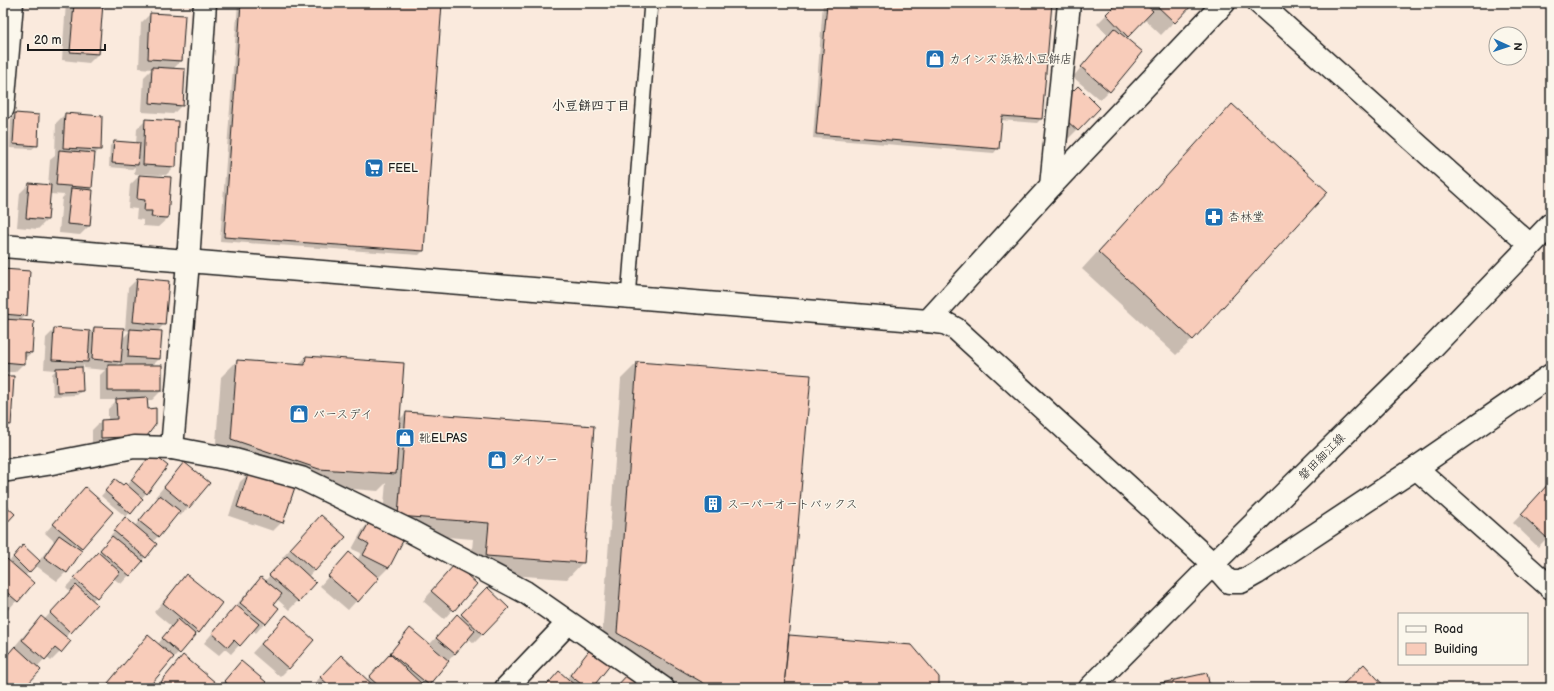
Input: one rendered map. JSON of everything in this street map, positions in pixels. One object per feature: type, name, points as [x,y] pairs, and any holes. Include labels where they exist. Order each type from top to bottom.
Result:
[{"type":"street","points":[[3,108],[12,3]]},
{"type":"street","points":[[172,448],[188,262],[205,3]]},
{"type":"street","points":[[1051,186],[1069,3]]},
{"type":"street","points":[[928,321],[1051,186],[1224,3]]},
{"type":"street","points":[[1259,3],[1530,245]]},
{"type":"street","name":"磐田細江線","points":[[1090,688],[1213,564],[1422,358],[1551,224]]},
{"type":"street","points":[[3,246],[945,323],[956,329],[1213,564],[1228,582],[1241,582],[1257,573],[1416,468],[1551,375]]},
{"type":"street","points":[[3,471],[134,447],[172,448],[235,460],[301,478],[410,531],[525,592],[663,688]]},
{"type":"street","points":[[1416,468],[1551,588]]},
{"type":"street","points":[[506,688],[568,623]]},
{"type":"lane","points":[[628,298],[651,3]]},
{"type":"building","points":[[74,3],[103,3],[99,54],[70,52]]},
{"type":"building","points":[[241,3],[442,3],[424,251],[224,237]]},
{"type":"building","name":"カインズ 浜松小豆餠店","points":[[827,3],[1052,3],[1042,119],[1002,116],[999,149],[816,134]]},
{"type":"building","points":[[1117,3],[1144,3],[1153,11],[1128,37],[1106,14]]},
{"type":"building","points":[[1154,3],[1194,3],[1175,23]]},
{"type":"building","points":[[150,13],[185,15],[182,61],[148,59]]},
{"type":"building","points":[[1114,28],[1143,52],[1110,92],[1081,67]]},
{"type":"building","points":[[152,67],[185,69],[183,106],[150,103]]},
{"type":"building","points":[[1078,86],[1100,108],[1078,131],[1066,120],[1072,92]]},
{"type":"building","points":[[1232,104],[1328,192],[1193,340],[1098,252]]},
{"type":"building","points":[[15,113],[39,115],[38,146],[13,144]]},
{"type":"building","points":[[65,113],[102,116],[101,150],[63,148]]},
{"type":"building","points":[[145,119],[178,121],[176,167],[143,165]]},
{"type":"building","points":[[114,141],[140,143],[138,165],[112,163]]},
{"type":"building","points":[[59,150],[95,153],[92,188],[56,185]]},
{"type":"building","points":[[139,175],[171,177],[168,218],[151,217],[152,211],[144,211],[145,200],[137,199]]},
{"type":"building","points":[[29,183],[51,185],[48,220],[26,218]]},
{"type":"building","points":[[71,188],[93,190],[90,226],[67,224]]},
{"type":"building","points":[[3,269],[30,271],[27,316],[3,314]]},
{"type":"building","points":[[137,278],[169,281],[165,325],[133,322]]},
{"type":"building","points":[[3,319],[34,321],[32,353],[25,352],[25,364],[3,362]]},
{"type":"building","points":[[94,327],[124,328],[121,362],[92,359]]},
{"type":"building","points":[[54,328],[90,331],[88,362],[52,360]]},
{"type":"building","points":[[130,329],[162,331],[160,359],[128,357]]},
{"type":"building","points":[[306,356],[404,363],[396,474],[319,469],[231,439],[237,360],[305,365]]},
{"type":"building","name":"スーパーオートバックス","points":[[637,362],[811,375],[784,688],[712,688],[617,633]]},
{"type":"building","points":[[108,365],[162,365],[162,391],[108,391]]},
{"type":"building","points":[[82,367],[83,391],[57,392],[56,368]]},
{"type":"building","points":[[3,376],[14,376],[11,425],[3,424]]},
{"type":"building","points":[[147,397],[148,409],[156,408],[156,424],[147,436],[101,438],[101,420],[117,419],[116,399]]},
{"type":"building","points":[[406,412],[594,426],[584,563],[486,556],[489,523],[398,516]]},
{"type":"building","points":[[152,453],[168,466],[147,494],[131,480]]},
{"type":"building","points":[[184,462],[210,483],[189,508],[164,487]]},
{"type":"building","points":[[249,471],[295,487],[283,523],[237,507]]},
{"type":"building","points":[[115,479],[123,485],[125,483],[143,499],[131,514],[105,491]]},
{"type":"building","points":[[1550,482],[1551,536],[1548,539],[1521,514]]},
{"type":"building","points":[[85,487],[113,512],[82,548],[53,524]]},
{"type":"building","points":[[160,495],[180,511],[159,537],[139,521]]},
{"type":"building","points":[[3,503],[15,514],[3,527]]},
{"type":"building","points":[[321,515],[346,537],[315,571],[290,549]]},
{"type":"building","points":[[125,517],[157,544],[146,558],[114,531]]},
{"type":"building","points":[[371,519],[405,537],[389,568],[363,555],[369,544],[360,539]]},
{"type":"building","points":[[59,535],[82,551],[67,573],[44,557]]},
{"type":"building","points":[[112,536],[143,561],[130,576],[100,550]]},
{"type":"building","points":[[23,545],[40,561],[29,573],[13,557]]},
{"type":"building","points":[[98,552],[120,572],[97,598],[74,578]]},
{"type":"building","points":[[349,552],[379,578],[358,602],[328,576]]},
{"type":"building","points":[[287,556],[316,583],[299,602],[269,575]]},
{"type":"building","points":[[7,559],[34,583],[18,602],[3,589],[3,564]]},
{"type":"building","points":[[455,564],[477,584],[454,611],[431,591]]},
{"type":"building","points":[[186,574],[222,603],[199,633],[163,603]]},
{"type":"building","points":[[261,577],[282,594],[274,604],[279,608],[266,624],[240,603]]},
{"type":"building","points":[[76,585],[97,604],[71,633],[50,613]]},
{"type":"building","points":[[487,587],[509,608],[483,635],[461,614]]},
{"type":"building","points":[[236,605],[259,624],[240,646],[234,640],[228,647],[212,633]]},
{"type":"building","points":[[457,614],[475,631],[455,654],[436,638]]},
{"type":"building","points":[[286,615],[314,640],[289,669],[261,644]]},
{"type":"building","points":[[41,616],[71,641],[61,653],[55,648],[45,660],[22,640]]},
{"type":"building","points":[[178,619],[196,635],[180,654],[162,638]]},
{"type":"building","points":[[410,628],[449,661],[429,685],[390,653]]},
{"type":"building","points":[[148,635],[174,657],[148,688],[115,688],[108,683]]},
{"type":"building","points":[[789,635],[912,645],[939,677],[939,688],[784,688]]},
{"type":"building","points":[[15,646],[41,670],[24,688],[9,688],[3,682],[3,660]]},
{"type":"building","points":[[591,648],[611,664],[592,688],[586,688],[570,675]]},
{"type":"building","points":[[390,654],[424,686],[422,688],[381,688],[369,677]]},
{"type":"building","points":[[183,655],[222,688],[168,688],[161,682]]},
{"type":"building","points":[[341,655],[376,688],[332,688],[320,677]]},
{"type":"building","points":[[241,661],[266,682],[260,688],[233,688],[224,681]]},
{"type":"building","points":[[1364,664],[1386,688],[1339,688]]},
{"type":"building","points":[[559,671],[578,688],[544,688]]},
{"type":"building","points":[[629,673],[646,688],[615,688]]},
{"type":"building","points":[[1207,673],[1210,688],[1152,688],[1152,685]]},
{"type":"place","name":"カインズ 浜松小豆餠店","points":[[935,59]]},
{"type":"place","name":"FEEL","points":[[374,168]]},
{"type":"place","name":"杏林堂","points":[[1214,217]]},
{"type":"place","name":"バースデイ","points":[[299,414]]},
{"type":"place","name":"靴ELPAS","points":[[405,438]]},
{"type":"place","name":"ダイソー","points":[[497,460]]},
{"type":"place","name":"スーパーオートバックス","points":[[713,504]]},
{"type":"district","name":"小豆餅四丁目","points":[[591,106]]}]
